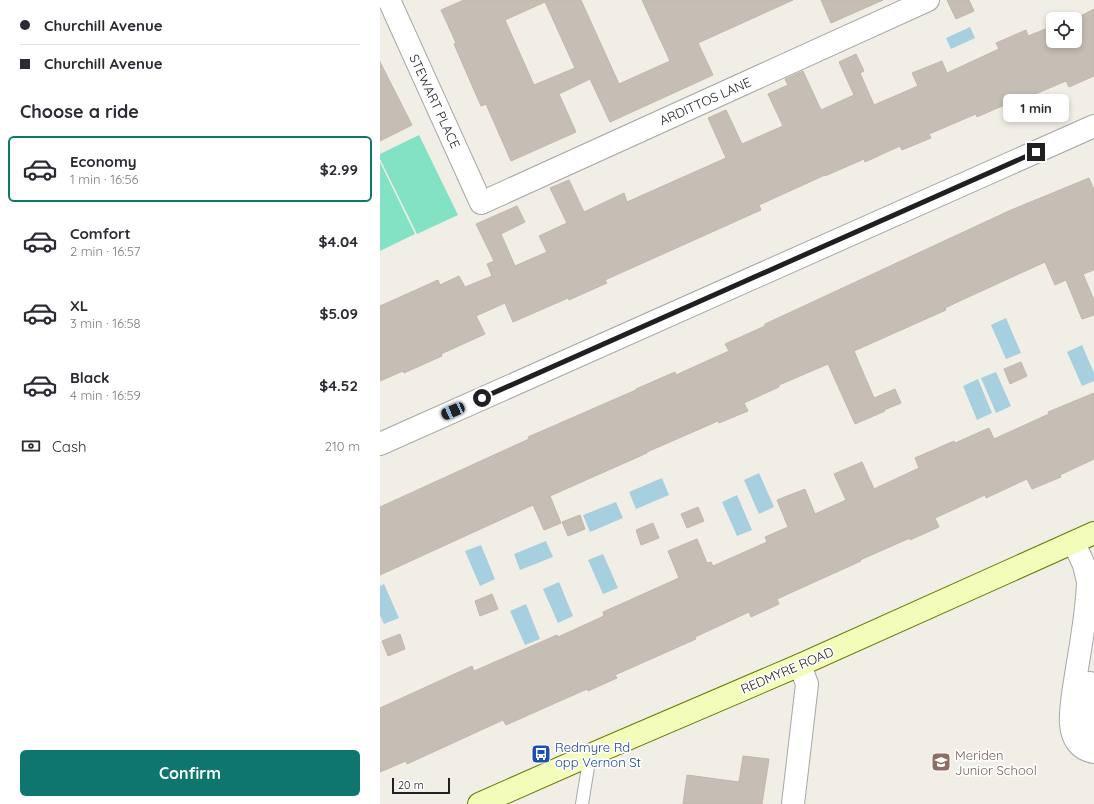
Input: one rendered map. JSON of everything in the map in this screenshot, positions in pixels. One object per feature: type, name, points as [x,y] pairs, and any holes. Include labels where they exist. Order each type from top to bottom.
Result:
[{"type":"main road","name":"REDMYRE ROAD","points":[[479,804],[1088,539]]},
{"type":"street","name":"STEWART PLACE","points":[[389,0],[481,203]]},
{"type":"street","name":"ARDITTOS LANE","points":[[481,203],[928,0]]},
{"type":"street","points":[[380,444],[1094,126]]},
{"type":"street","points":[[1088,539],[1084,564],[1088,582],[1072,702],[1071,725],[1076,740],[1080,746],[1088,751],[1094,752]]},
{"type":"street","points":[[1094,652],[1087,710],[1089,725],[1094,732]]},
{"type":"street","points":[[792,804],[807,684],[800,665]]},
{"type":"lane","points":[[582,804],[590,755]]},
{"type":"green space","points":[[419,135],[458,215],[417,234],[380,159],[380,154]]},
{"type":"green space","points":[[380,162],[415,234],[380,251]]},
{"type":"water","points":[[970,27],[975,38],[951,49],[946,38]]},
{"type":"water","points":[[1006,318],[1021,353],[1006,359],[991,325]]},
{"type":"water","points":[[1082,345],[1094,373],[1094,381],[1082,386],[1067,352]]},
{"type":"water","points":[[996,372],[1011,406],[996,413],[981,378]]},
{"type":"water","points":[[978,379],[992,413],[977,420],[963,386]]},
{"type":"water","points":[[759,473],[774,507],[759,514],[744,480]]},
{"type":"water","points":[[662,478],[669,495],[636,509],[629,492]]},
{"type":"water","points":[[737,495],[752,530],[737,536],[722,502]]},
{"type":"water","points":[[616,502],[623,518],[590,532],[583,515]]},
{"type":"water","points":[[546,541],[553,557],[520,570],[514,554]]},
{"type":"water","points":[[481,545],[495,579],[480,586],[465,551]]},
{"type":"water","points":[[603,554],[618,588],[603,594],[588,560]]},
{"type":"water","points":[[559,582],[573,616],[558,623],[543,589]]},
{"type":"water","points":[[384,584],[399,618],[384,624],[380,615],[380,586]]},
{"type":"water","points":[[526,604],[540,639],[525,645],[510,611]]},
{"type":"building","points":[[464,0],[581,0],[619,84],[670,61],[642,0],[793,0],[698,43],[713,75],[610,122],[590,79],[559,94],[576,132],[511,161],[486,104],[481,106],[441,10]],"holes":[[[545,2],[575,68],[534,85],[505,20]]]},
{"type":"building","points":[[821,0],[883,0],[831,23]]},
{"type":"building","points":[[947,0],[969,0],[974,11],[956,19]]},
{"type":"building","points":[[1094,9],[1094,76],[1069,87],[1066,81],[1021,100],[1020,98],[977,117],[976,114],[929,134],[931,138],[902,150],[900,146],[865,162],[864,159],[825,175],[759,205],[761,210],[605,280],[607,283],[513,322],[505,303],[476,316],[485,334],[441,354],[442,356],[404,373],[403,371],[380,381],[380,306],[438,280],[440,285],[459,276],[465,287],[492,276],[487,264],[494,261],[476,224],[517,206],[525,222],[501,234],[515,266],[547,252],[539,236],[567,223],[550,188],[569,180],[584,212],[624,193],[627,202],[726,158],[708,118],[726,110],[742,144],[783,126],[768,94],[788,85],[785,79],[803,71],[821,110],[854,95],[839,62],[856,54],[864,71],[860,73],[874,105],[918,86],[912,73],[942,61],[947,73],[999,49],[996,43],[1026,30],[1028,36],[1046,29],[1046,48],[1082,48],[1082,15]]},
{"type":"building","points":[[380,62],[412,125],[380,141]]},
{"type":"building","points":[[1089,178],[1094,190],[1094,270],[1083,274],[1094,300],[1094,315],[1082,319],[1066,280],[1055,285],[1045,262],[945,308],[946,310],[854,351],[874,398],[895,389],[901,403],[884,410],[885,411],[855,424],[828,364],[779,385],[779,387],[744,403],[748,411],[719,423],[718,421],[550,496],[561,523],[544,530],[533,505],[380,575],[380,507],[529,439],[528,437],[675,372],[676,375],[729,351],[725,344],[765,326],[765,324],[1011,210]]},
{"type":"building","points":[[1021,362],[1027,376],[1010,384],[1004,369]]},
{"type":"building","points":[[1094,393],[1094,459],[1060,475],[1061,477],[1032,489],[1027,479],[986,498],[985,495],[935,518],[939,527],[860,560],[861,561],[777,599],[779,604],[751,617],[749,612],[695,637],[696,639],[615,675],[617,678],[588,691],[587,689],[506,725],[503,720],[407,764],[406,761],[380,772],[380,708],[472,666],[474,671],[557,635],[558,637],[604,616],[603,612],[679,578],[668,551],[697,539],[707,563],[711,562],[713,566],[767,542],[765,537],[788,527],[777,500],[805,489],[815,514],[846,500],[834,474],[862,462],[874,489],[919,468],[915,458],[989,428],[994,439],[1049,414],[1048,412]]},
{"type":"building","points":[[698,507],[704,521],[687,528],[681,514]]},
{"type":"building","points":[[580,515],[585,529],[568,536],[562,522]]},
{"type":"building","points":[[653,523],[659,538],[641,545],[636,530]]},
{"type":"building","points":[[492,594],[498,609],[480,616],[475,601]]},
{"type":"building","points":[[400,634],[405,649],[388,656],[382,641]]},
{"type":"building","points":[[743,756],[769,759],[762,804],[683,804],[687,775],[739,782]]},
{"type":"place","name":"Redmyre Rd opp Vernon St","points":[[541,754]]},
{"type":"place","name":"Meriden Junior School","points":[[941,762]]},
{"type":"route","points":[[482,398],[1036,152]]}]
